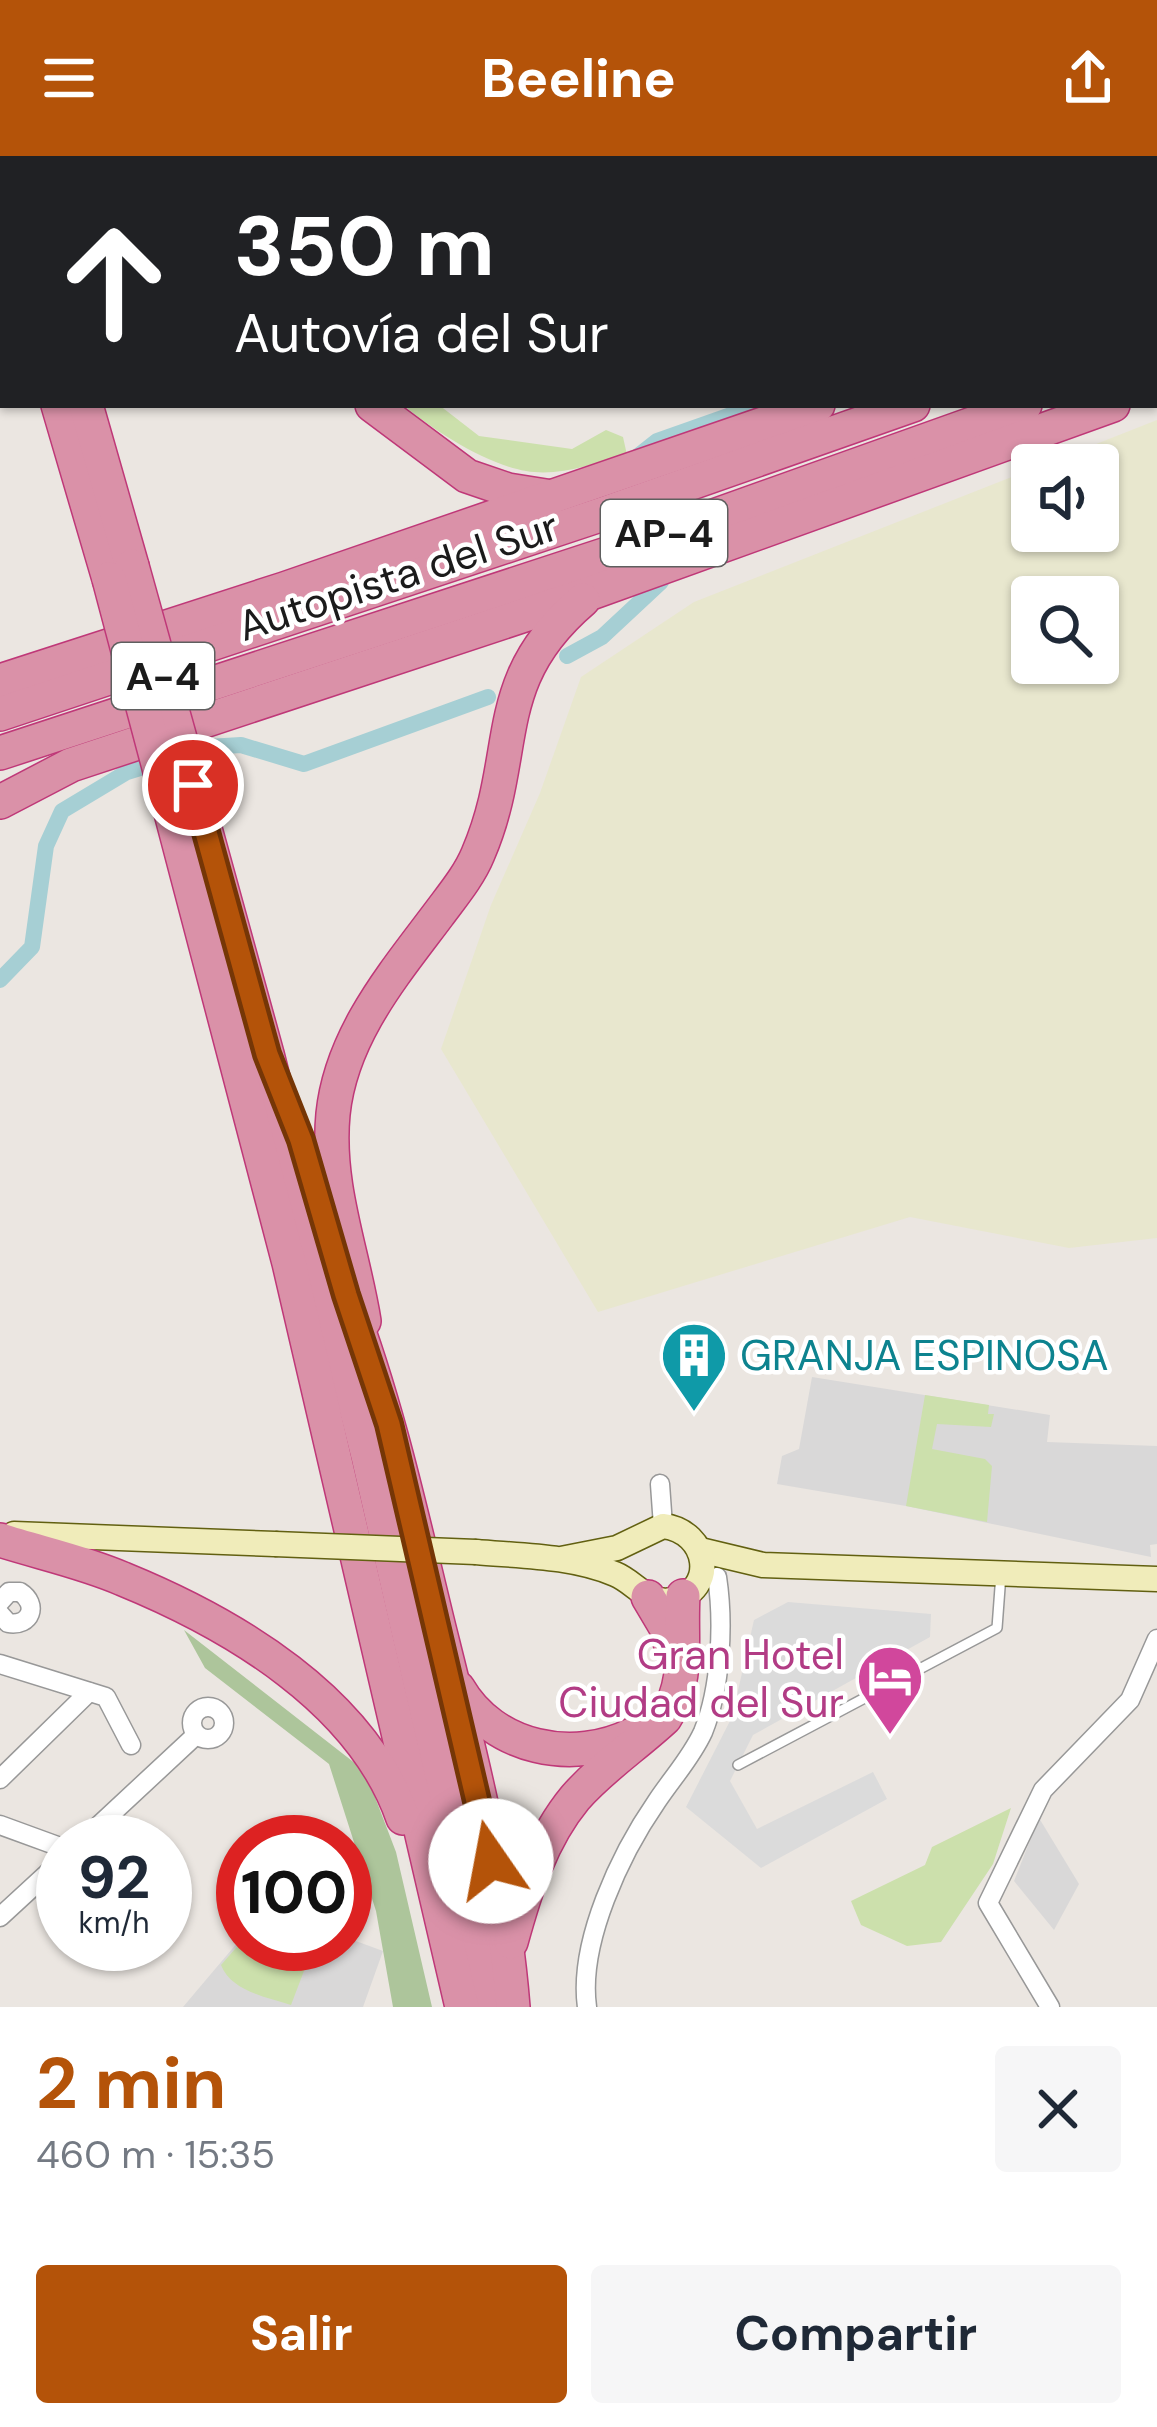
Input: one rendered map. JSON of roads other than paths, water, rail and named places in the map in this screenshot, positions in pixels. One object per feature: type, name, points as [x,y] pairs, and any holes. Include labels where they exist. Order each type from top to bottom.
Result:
[{"type":"highway","name":"A-4","points":[[59,408],[120,573]]},
{"type":"highway","name":"A-4","points":[[87,408],[120,573],[180,790],[459,1993]]},
{"type":"highway","points":[[376,408],[467,476],[554,498]]},
{"type":"highway","points":[[0,680],[554,498],[809,408]]},
{"type":"highway","name":"Autopista del Sur","points":[[0,714],[359,597],[904,408]]},
{"type":"highway","name":"Autopista del Sur","points":[[0,753],[613,551],[1017,408]]},
{"type":"highway","points":[[0,802],[71,765],[591,593],[1105,408]]},
{"type":"highway","points":[[367,1353],[332,1157],[333,1113],[341,1074],[379,995],[476,859],[526,666],[556,626],[591,593]]},
{"type":"highway","name":"A-4","points":[[180,790],[267,1054],[368,1456],[494,2007]]},
{"type":"highway","points":[[267,1054],[301,1140],[389,1424],[450,1674],[508,1949],[513,2007]]},
{"type":"highway","points":[[0,1537],[119,1577],[220,1625],[319,1698],[364,1743],[394,1792],[423,1898],[459,1993]]},
{"type":"highway","points":[[508,1949],[529,1883],[558,1822],[575,1798],[665,1718],[676,1702],[698,1587]]},
{"type":"highway","points":[[450,1674],[476,1711],[520,1741],[579,1750],[620,1741],[659,1713],[672,1684],[670,1642],[640,1590]]},
{"type":"main road","points":[[0,1537],[275,1544],[561,1559],[592,1556],[663,1526],[686,1532],[700,1550],[698,1587]]},
{"type":"main road","points":[[638,1536],[628,1556],[640,1590]]},
{"type":"main road","points":[[700,1550],[763,1565],[1157,1579]]},
{"type":"main road","points":[[561,1559],[614,1574],[640,1590],[672,1600],[763,1565]]},
{"type":"street","points":[[660,1484],[663,1526]]},
{"type":"street","points":[[587,2007],[584,1983],[589,1961],[625,1851],[690,1758],[705,1727],[715,1682],[721,1605],[698,1587]]},
{"type":"street","points":[[0,1602],[15,1591],[25,1594],[31,1604],[31,1614],[24,1622],[3,1624]]},
{"type":"street","points":[[1050,2007],[988,1903],[1043,1790],[1130,1700],[1157,1640]]},
{"type":"street","points":[[0,1664],[106,1697],[131,1745]]},
{"type":"street","points":[[0,1779],[89,1692]]},
{"type":"street","points":[[110,1815],[196,1735]]},
{"type":"street","points":[[0,1825],[36,1838]]},
{"type":"street","points":[[0,1917],[36,1884]]},
{"type":"lane","points":[[738,1766],[998,1628],[1001,1574]]},
{"type":"waterway","points":[[638,456],[657,441],[750,408]]},
{"type":"waterway","points":[[567,656],[602,637],[661,582]]},
{"type":"waterway","points":[[0,980],[32,947],[46,846],[62,811],[127,772],[208,747],[241,745],[304,764],[488,697]]},
{"type":"place","name":"GRANJA ESPINOSA","points":[[694,1414]]},
{"type":"place","name":"Gran Hotel Ciudad del Sur","points":[[890,1737]]}]
